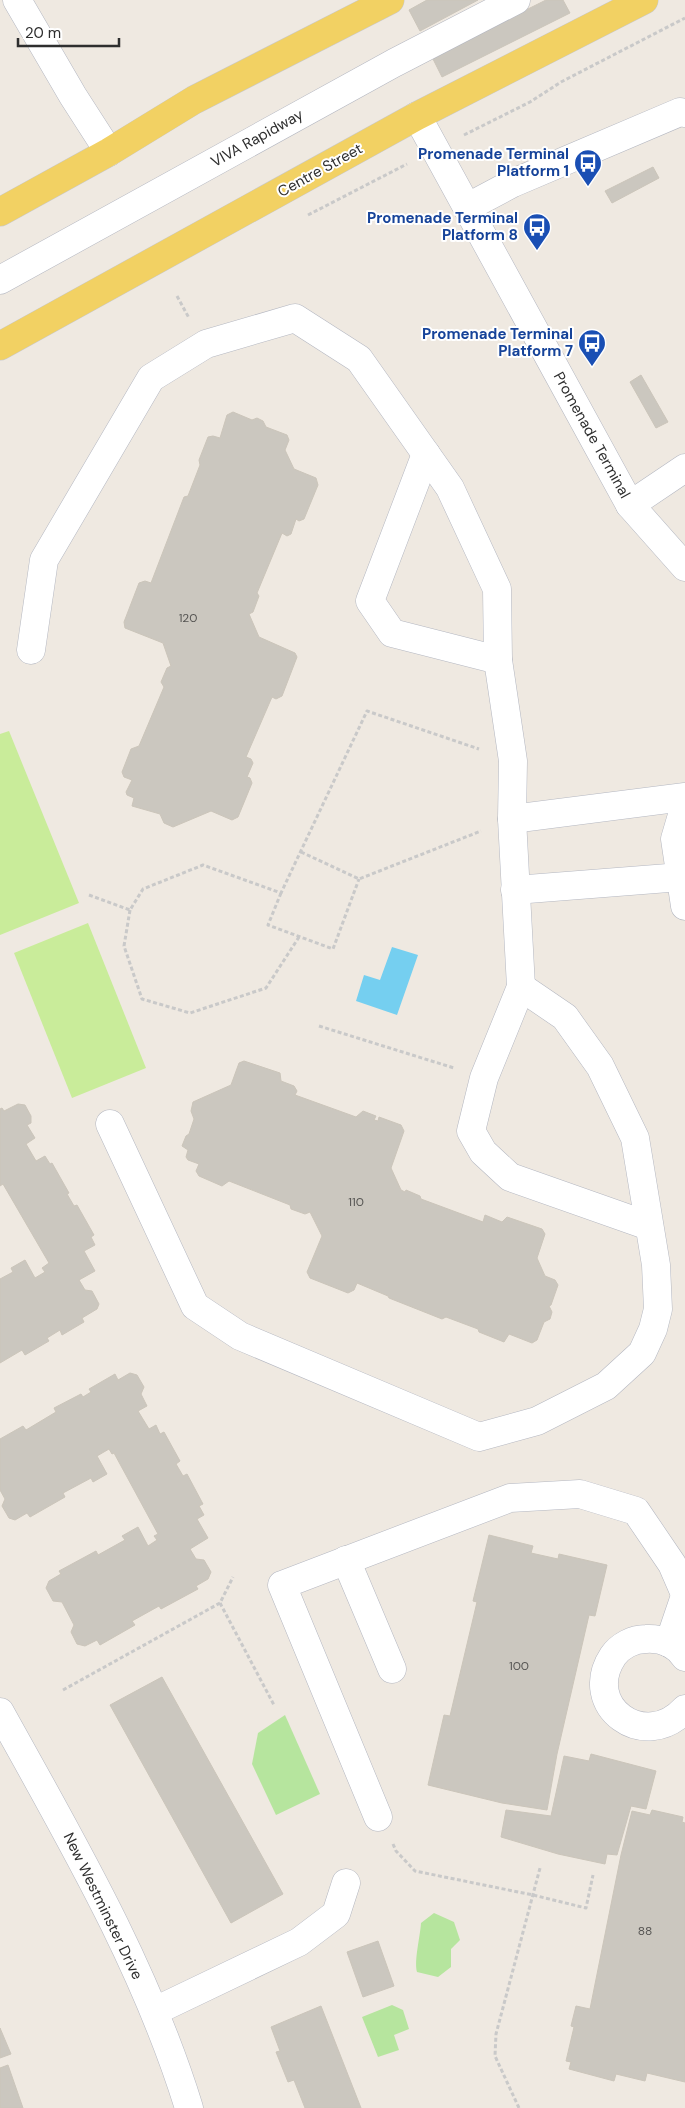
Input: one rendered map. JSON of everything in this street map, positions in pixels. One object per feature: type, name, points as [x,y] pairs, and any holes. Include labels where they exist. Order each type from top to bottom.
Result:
[{"type":"main road","points":[[0,212],[109,152],[194,100],[390,0]]},
{"type":"main road","name":"Centre Street","points":[[0,346],[417,116],[644,0]]},
{"type":"street","points":[[17,0],[73,96],[109,152]]},
{"type":"street","name":"VIVA Rapidway","points":[[0,280],[394,63],[516,0]]},
{"type":"street","points":[[468,208],[513,183],[680,112],[685,113]]},
{"type":"street","name":"Promenade Terminal","points":[[417,116],[630,505],[685,567]]},
{"type":"street","points":[[30,650],[44,560],[151,378],[206,344],[295,318],[359,359],[450,488],[498,589],[498,660],[513,762],[512,819],[521,987],[484,1078],[471,1131],[483,1152],[510,1177],[649,1226]]},
{"type":"street","points":[[426,454],[370,601],[392,633],[498,660]]},
{"type":"street","name":"Promenade Terminal","points":[[630,505],[685,468]]},
{"type":"street","points":[[512,819],[685,797]]},
{"type":"street","points":[[685,805],[675,839],[685,906]]},
{"type":"street","points":[[515,890],[681,877]]},
{"type":"street","points":[[110,1124],[195,1306],[240,1336],[479,1436],[537,1421],[606,1386],[642,1353],[653,1329],[658,1309],[656,1265],[635,1138],[600,1066],[565,1017],[521,987]]},
{"type":"street","points":[[378,1817],[282,1585],[510,1498],[580,1494],[636,1512],[672,1564],[685,1595],[677,1650],[655,1638],[641,1639],[627,1644],[616,1652],[608,1664],[604,1678],[605,1693],[610,1706],[620,1718],[633,1725],[648,1727],[663,1725],[676,1718],[685,1708]]},
{"type":"street","points":[[346,1560],[392,1669]]},
{"type":"street","name":"New Westminster Drive","points":[[0,1712],[80,1856],[154,2011],[177,2069],[189,2108]]},
{"type":"street","points":[[154,2011],[299,1942],[336,1914],[346,1883]]},
{"type":"path","points":[[561,82],[685,18]]},
{"type":"path","points":[[177,296],[192,324]]},
{"type":"path","points":[[359,879],[333,949],[268,925],[281,893],[367,711],[513,762]]},
{"type":"path","points":[[301,852],[359,879],[512,819]]},
{"type":"path","points":[[281,893],[203,865],[143,889],[130,910],[124,946],[142,999],[190,1013],[266,988],[299,936]]},
{"type":"path","points":[[89,895],[130,910]]},
{"type":"path","points":[[319,1026],[484,1078]]},
{"type":"path","points":[[63,1690],[220,1603],[233,1577]]},
{"type":"path","points":[[220,1603],[274,1705]]},
{"type":"path","points":[[378,1817],[387,1829],[396,1851],[415,1871],[586,1908],[593,1875]]},
{"type":"path","points":[[519,2108],[494,2056],[496,2034],[540,1868]]},
{"type":"green space","points":[[9,731],[79,903],[0,935],[0,734]]},
{"type":"green space","points":[[88,923],[146,1068],[72,1098],[14,953]]},
{"type":"green space","points":[[285,1715],[320,1794],[276,1815],[252,1764],[258,1733]]},
{"type":"green space","points":[[434,1913],[454,1922],[460,1940],[451,1949],[451,1967],[438,1977],[417,1972],[416,1967],[421,1923]]},
{"type":"green space","points":[[392,2005],[403,2010],[409,2029],[394,2035],[399,2050],[378,2057],[362,2017]]},
{"type":"water","points":[[392,947],[418,955],[397,1015],[356,1001],[364,975],[380,980]]},
{"type":"building","points":[[427,0],[478,0],[420,31],[409,10]]},
{"type":"building","points":[[546,0],[563,0],[570,13],[442,77],[432,57]]},
{"type":"building","points":[[653,167],[659,178],[612,203],[605,191]]},
{"type":"building","points":[[641,375],[668,422],[656,428],[630,382]]},
{"type":"building","points":[[233,412],[252,420],[257,418],[263,421],[266,427],[287,435],[289,440],[285,450],[294,469],[316,478],[318,485],[304,519],[299,521],[296,519],[291,534],[287,536],[282,533],[257,593],[259,596],[253,612],[249,614],[259,637],[295,653],[297,657],[282,696],[276,699],[272,697],[246,757],[251,759],[253,763],[247,777],[250,778],[252,783],[238,817],[232,820],[211,811],[173,827],[164,823],[160,814],[132,806],[134,798],[127,795],[126,792],[132,780],[124,777],[122,772],[131,749],[139,746],[164,687],[161,682],[167,668],[171,666],[163,643],[125,628],[124,622],[139,583],[145,581],[151,583],[184,497],[188,496],[208,437],[220,438],[227,415]]},
{"type":"building","points":[[244,1061],[280,1073],[281,1081],[294,1086],[297,1091],[295,1095],[356,1117],[363,1111],[376,1116],[374,1120],[378,1121],[379,1117],[401,1125],[404,1131],[391,1168],[401,1190],[405,1192],[406,1190],[420,1196],[421,1199],[483,1222],[485,1215],[502,1222],[507,1217],[542,1229],[545,1234],[537,1258],[545,1276],[555,1280],[558,1285],[549,1306],[552,1312],[550,1319],[544,1322],[537,1340],[532,1343],[509,1334],[504,1342],[479,1332],[478,1329],[446,1317],[442,1319],[357,1283],[354,1290],[348,1293],[310,1278],[307,1272],[322,1236],[310,1212],[305,1214],[291,1209],[290,1205],[229,1181],[222,1186],[199,1176],[196,1171],[199,1164],[188,1160],[186,1157],[188,1150],[182,1146],[186,1136],[189,1134],[194,1119],[191,1111],[193,1102],[231,1085],[239,1063]]},
{"type":"building","points":[[18,1104],[25,1105],[31,1116],[31,1123],[27,1125],[35,1138],[26,1144],[36,1161],[45,1156],[50,1164],[52,1163],[74,1206],[77,1205],[94,1235],[91,1237],[95,1245],[84,1251],[95,1271],[79,1280],[85,1290],[92,1291],[99,1304],[97,1309],[82,1318],[84,1322],[62,1335],[60,1330],[47,1338],[49,1341],[25,1355],[22,1350],[0,1363],[0,1279],[13,1272],[11,1268],[25,1260],[35,1278],[45,1272],[42,1268],[49,1263],[3,1184],[0,1186],[0,1109],[2,1108],[4,1111]]},
{"type":"building","points":[[130,1373],[137,1375],[144,1387],[141,1394],[147,1406],[138,1411],[149,1429],[156,1425],[160,1434],[164,1432],[180,1461],[176,1464],[183,1476],[187,1474],[203,1504],[199,1506],[204,1515],[197,1519],[208,1538],[190,1549],[196,1559],[204,1560],[211,1572],[208,1579],[196,1586],[198,1589],[161,1609],[159,1606],[132,1621],[135,1625],[100,1645],[97,1640],[85,1646],[77,1644],[71,1632],[74,1625],[62,1602],[53,1601],[46,1588],[49,1581],[61,1574],[59,1571],[96,1551],[98,1555],[125,1540],[122,1536],[138,1527],[148,1546],[157,1540],[154,1536],[158,1534],[114,1453],[112,1454],[109,1449],[97,1456],[107,1474],[93,1482],[91,1478],[63,1493],[65,1497],[30,1517],[27,1513],[15,1520],[9,1518],[2,1506],[5,1499],[0,1490],[0,1439],[23,1426],[26,1430],[56,1412],[54,1408],[81,1394],[83,1397],[91,1392],[89,1389],[115,1374],[118,1380]]},
{"type":"building","points":[[489,1535],[533,1546],[531,1553],[558,1559],[559,1554],[607,1565],[595,1616],[589,1615],[557,1754],[547,1810],[502,1803],[428,1785],[444,1715],[450,1716],[477,1602],[473,1601]]},
{"type":"building","points":[[162,1677],[283,1894],[231,1923],[110,1705]]},
{"type":"building","points":[[591,1754],[656,1771],[646,1809],[631,1806],[617,1855],[607,1854],[605,1864],[558,1854],[501,1837],[506,1810],[551,1816],[564,1756],[589,1761]]},
{"type":"building","points":[[652,1810],[683,1817],[682,1822],[685,1823],[685,2082],[647,2073],[645,2081],[616,2074],[614,2081],[569,2069],[571,2062],[566,2061],[574,2027],[571,2026],[576,2006],[590,2009],[621,1855],[632,1811],[650,1815]]},
{"type":"building","points":[[378,1941],[394,1986],[363,1997],[347,1952]]},
{"type":"building","points":[[321,2006],[361,2108],[305,2108],[294,2080],[288,2082],[276,2052],[280,2051],[271,2027]]},
{"type":"building","points":[[0,2028],[11,2054],[0,2058]]},
{"type":"building","points":[[8,2065],[23,2108],[0,2108],[0,2068]]},
{"type":"place","name":"Promenade Terminal Platform 1","points":[[588,187]]},
{"type":"place","name":"Promenade Terminal Platform 8","points":[[537,251]]},
{"type":"place","name":"Promenade Terminal Platform 7","points":[[592,367]]}]
